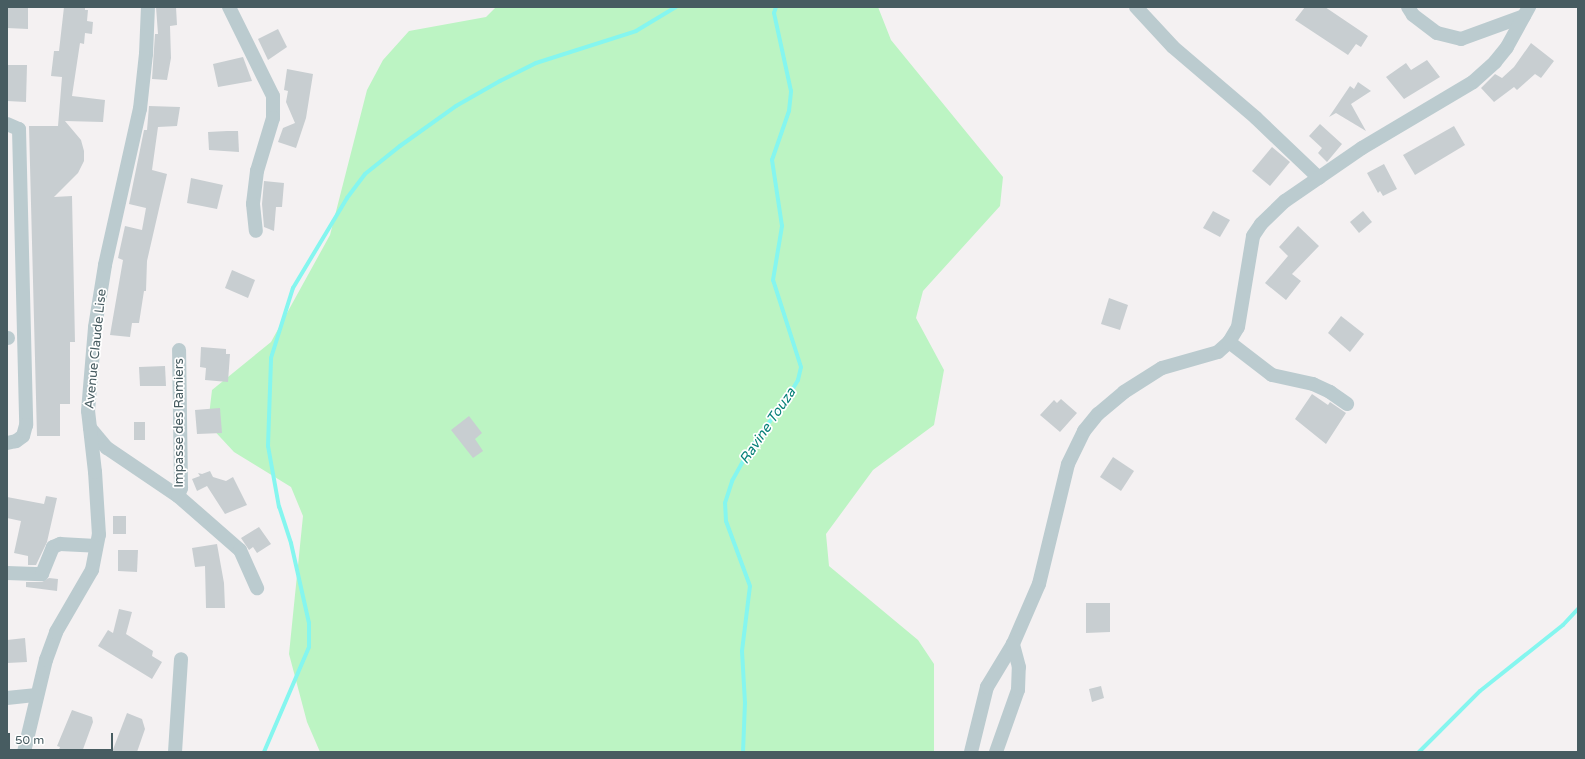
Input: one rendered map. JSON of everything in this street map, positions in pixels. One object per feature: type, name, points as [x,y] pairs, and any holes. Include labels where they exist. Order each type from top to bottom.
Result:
[{"type":"street","name":"Avenue Claude Lise","points":[[24,752],[37,694],[56,632],[92,570],[98,535],[95,472],[88,411],[95,327],[105,265],[140,109],[146,54],[148,7]]},
{"type":"street","points":[[229,7],[273,96],[272,118],[257,170],[253,204],[256,231]]},
{"type":"street","points":[[1136,7],[1173,47],[1256,118],[1318,178]]},
{"type":"street","points":[[1408,7],[1413,15],[1437,34],[1461,39],[1527,12]]},
{"type":"street","points":[[970,752],[987,687],[1013,644],[1039,584],[1068,464],[1084,431],[1098,414],[1124,392],[1162,368],[1218,352],[1229,342],[1238,327],[1253,236],[1285,201],[1362,148],[1473,82],[1495,62],[1507,47],[1527,12]]},
{"type":"street","points":[[7,124],[19,129],[26,425],[23,436],[16,442],[7,443]]},
{"type":"street","points":[[1229,342],[1272,375],[1313,384],[1330,392],[1347,404]]},
{"type":"street","name":"Impasse des Ramiers","points":[[178,496],[181,488],[179,350]]},
{"type":"street","name":"Impasse des Ramiers","points":[[90,428],[107,448],[178,496],[240,550],[257,588]]},
{"type":"street","points":[[7,573],[42,574],[53,547],[60,544],[96,546]]},
{"type":"street","points":[[996,752],[1018,690],[1019,667],[1013,644]]},
{"type":"street","points":[[175,752],[181,659]]},
{"type":"street","points":[[7,698],[37,694]]},
{"type":"green space","points":[[496,7],[878,7],[891,40],[1003,177],[1000,206],[923,291],[916,318],[944,370],[934,425],[873,470],[826,534],[829,566],[918,640],[934,664],[934,752],[320,752],[307,722],[289,654],[303,516],[291,487],[234,452],[208,424],[212,390],[271,342],[330,235],[367,90],[383,60],[409,31],[486,17]]},
{"type":"building","points":[[7,7],[28,7],[28,29],[7,28]]},
{"type":"building","points":[[64,7],[85,7],[85,10],[88,10],[87,21],[93,22],[92,34],[85,33],[84,44],[80,43],[72,96],[105,100],[103,122],[65,121],[81,140],[84,151],[84,161],[78,173],[54,197],[72,196],[75,342],[70,342],[70,404],[60,404],[60,436],[37,436],[29,126],[58,126],[62,77],[51,76],[54,51],[59,51]]},
{"type":"building","points":[[156,7],[176,7],[177,25],[170,26],[171,58],[167,80],[152,79],[155,34],[158,34]]},
{"type":"building","points":[[1305,7],[1325,7],[1368,36],[1361,47],[1356,44],[1348,55],[1295,20]]},
{"type":"building","points":[[278,29],[287,47],[268,60],[258,39]]},
{"type":"building","points":[[1531,43],[1554,61],[1541,78],[1535,74],[1517,90],[1514,87],[1494,102],[1481,88],[1495,74],[1502,78],[1514,67]]},
{"type":"building","points":[[243,57],[252,81],[218,87],[213,64]]},
{"type":"building","points":[[1427,60],[1440,77],[1404,99],[1386,77],[1406,63],[1411,70]]},
{"type":"building","points":[[7,65],[27,65],[26,102],[7,101]]},
{"type":"building","points":[[287,69],[313,74],[306,118],[296,148],[278,142],[283,128],[295,123],[286,102],[288,91],[284,90]]},
{"type":"building","points":[[1358,82],[1371,91],[1351,104],[1366,131],[1336,113],[1329,117],[1350,86],[1354,89]]},
{"type":"building","points":[[149,106],[180,107],[177,126],[158,127],[152,170],[167,174],[147,261],[146,291],[144,291],[139,323],[132,323],[130,337],[110,335],[123,260],[118,258],[125,226],[142,230],[146,208],[129,204],[144,130],[147,130]]},
{"type":"building","points":[[1320,124],[1342,144],[1327,162],[1318,153],[1322,148],[1309,136]]},
{"type":"building","points":[[1454,126],[1465,145],[1415,175],[1403,155]]},
{"type":"building","points":[[238,131],[239,152],[209,150],[208,132]]},
{"type":"building","points":[[1272,147],[1290,162],[1270,186],[1252,171]]},
{"type":"building","points":[[1384,164],[1397,189],[1383,196],[1380,191],[1378,193],[1367,173]]},
{"type":"building","points":[[191,178],[223,185],[217,209],[187,203]]},
{"type":"building","points":[[264,181],[284,183],[282,207],[276,207],[274,231],[264,227],[262,204]]},
{"type":"building","points":[[1213,211],[1230,220],[1220,237],[1203,228]]},
{"type":"building","points":[[1363,211],[1372,222],[1359,233],[1350,222]]},
{"type":"building","points":[[1298,226],[1319,246],[1292,274],[1301,281],[1286,300],[1265,283],[1288,256],[1279,247]]},
{"type":"building","points":[[232,270],[255,280],[248,298],[225,288]]},
{"type":"building","points":[[1109,298],[1128,305],[1120,330],[1101,324]]},
{"type":"building","points":[[1341,316],[1364,334],[1350,352],[1328,333]]},
{"type":"building","points":[[201,347],[226,349],[226,354],[230,354],[228,382],[205,380],[206,368],[200,367]]},
{"type":"building","points":[[165,366],[166,386],[140,386],[139,367]]},
{"type":"building","points":[[1312,394],[1328,405],[1330,402],[1346,413],[1326,444],[1295,419]]},
{"type":"building","points":[[1061,399],[1077,413],[1060,432],[1040,415],[1054,400],[1057,403]]},
{"type":"building","points":[[220,408],[222,433],[197,434],[195,410]]},
{"type":"building","points":[[469,416],[482,433],[475,439],[483,451],[473,458],[451,430]]},
{"type":"building","points":[[134,422],[145,422],[145,440],[134,440]]},
{"type":"building","points":[[1113,457],[1134,471],[1121,491],[1100,477]]},
{"type":"building","points":[[210,471],[213,477],[226,481],[233,477],[247,505],[225,514],[207,486],[197,491],[192,479],[200,476],[198,473],[202,474]]},
{"type":"building","points":[[46,496],[57,498],[47,542],[36,565],[28,565],[28,556],[14,553],[21,521],[7,518],[7,497],[44,504]]},
{"type":"building","points":[[113,516],[126,516],[126,534],[113,534]]},
{"type":"building","points":[[259,527],[271,544],[257,553],[253,547],[249,550],[241,538]]},
{"type":"building","points":[[217,544],[224,583],[225,608],[206,608],[205,566],[195,567],[192,548]]},
{"type":"building","points":[[118,550],[138,550],[137,572],[118,571]]},
{"type":"building","points":[[49,578],[58,579],[57,591],[26,587],[26,582],[42,582]]},
{"type":"building","points":[[1086,603],[1110,603],[1110,632],[1086,633]]},
{"type":"building","points":[[119,609],[132,612],[126,634],[153,651],[152,656],[162,662],[152,679],[98,646],[108,630],[113,633]]},
{"type":"building","points":[[25,638],[27,662],[7,663],[7,640]]},
{"type":"building","points":[[1101,686],[1104,698],[1092,702],[1089,689]]},
{"type":"building","points":[[72,710],[92,717],[93,722],[82,752],[58,752],[60,747],[57,746]]},
{"type":"building","points":[[127,713],[142,719],[145,729],[137,752],[112,752]]},
{"type":"waterway","points":[[264,752],[309,647],[309,623],[291,543],[279,507],[268,446],[271,358],[293,288],[347,198],[365,174],[400,146],[456,106],[500,81],[536,63],[636,31],[676,7]]},
{"type":"waterway","name":"Ravine Touza","points":[[743,752],[745,703],[742,651],[750,586],[726,521],[725,503],[732,481],[750,449],[791,392],[798,380],[801,367],[773,280],[782,226],[772,160],[789,111],[791,91],[774,13],[776,7]]},
{"type":"waterway","points":[[1419,752],[1480,691],[1563,625],[1578,609]]}]
